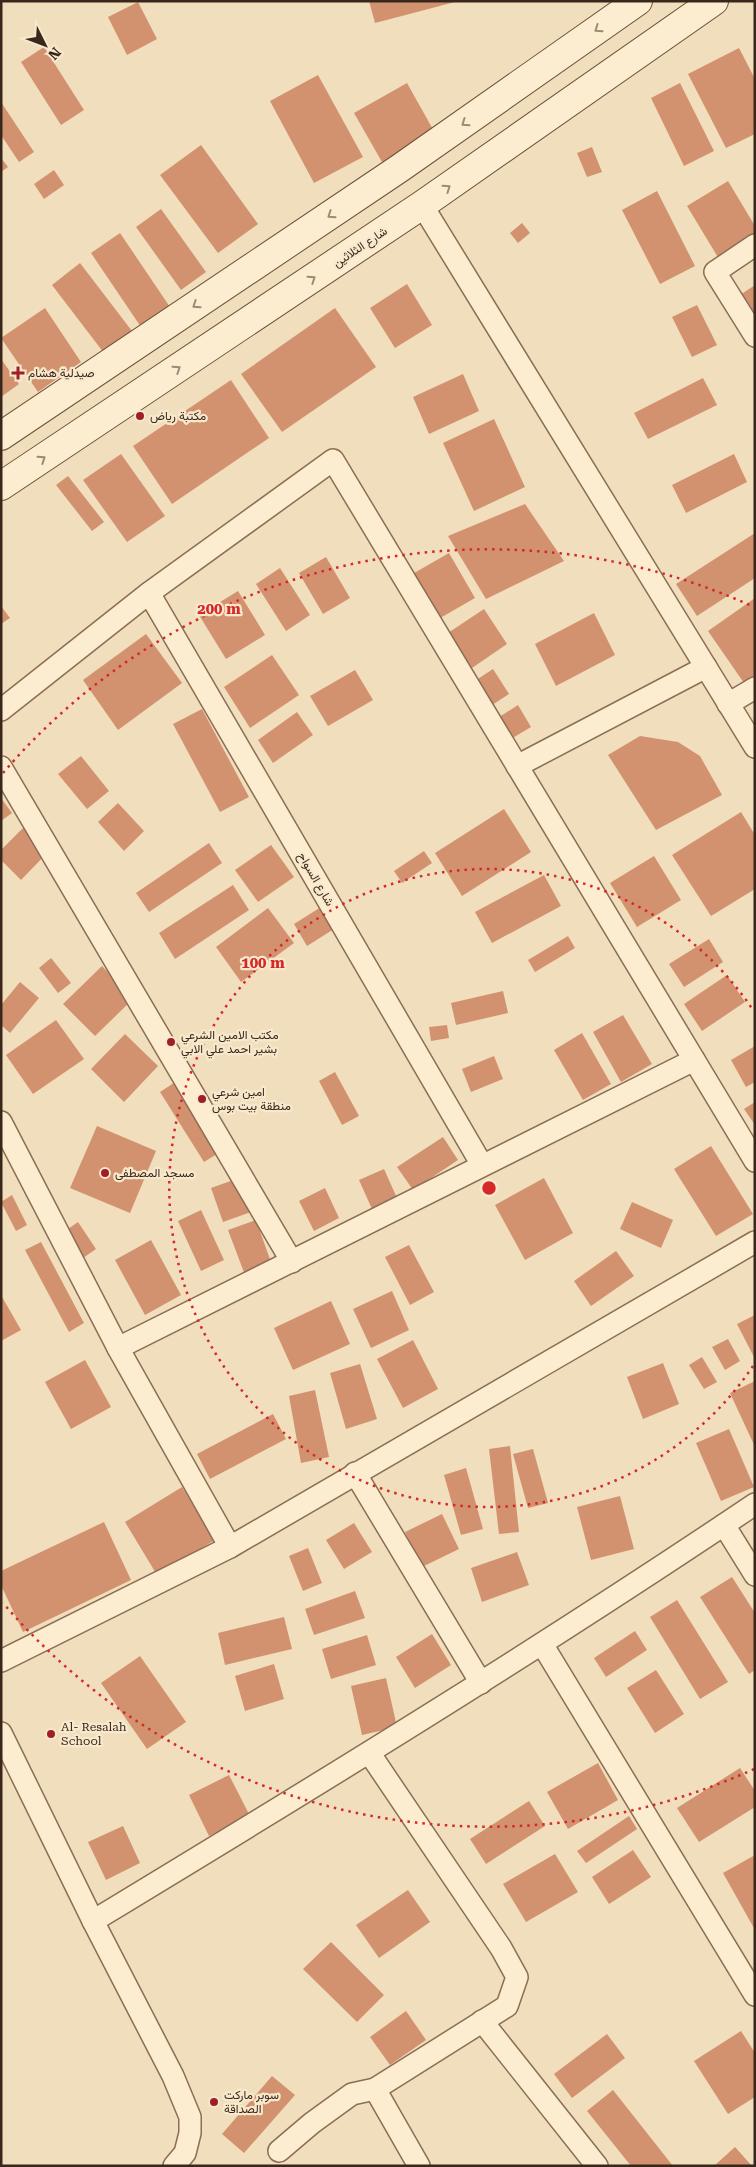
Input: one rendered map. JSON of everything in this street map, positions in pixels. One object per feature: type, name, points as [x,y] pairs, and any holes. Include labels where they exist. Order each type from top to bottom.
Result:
[{"type":"street","points":[[1,436],[400,168],[638,1]]},
{"type":"street","name":"شارع الثلاثين","points":[[1,486],[422,205],[714,1]]},
{"type":"street","points":[[400,168],[755,747]]},
{"type":"street","points":[[755,245],[715,272],[755,336]]},
{"type":"street","points":[[1,710],[149,593],[333,460],[755,1161]]},
{"type":"street","name":"شارع السواح","points":[[149,593],[482,1165]]},
{"type":"street","points":[[517,766],[706,667]]},
{"type":"street","points":[[728,704],[755,688]]},
{"type":"street","points":[[1,767],[292,1262]]},
{"type":"street","points":[[118,1348],[694,1060]]},
{"type":"street","points":[[1,1122],[118,1348],[230,1547]]},
{"type":"street","points":[[1,1661],[230,1547],[755,1242]]},
{"type":"street","points":[[355,1473],[480,1683]]},
{"type":"street","points":[[93,1921],[370,1754],[755,1504]]},
{"type":"street","points":[[724,1525],[755,1575]]},
{"type":"street","points":[[542,1644],[755,1995]]},
{"type":"street","points":[[1,1733],[93,1921],[173,2076],[190,2117],[190,2133],[185,2152],[174,2166]]},
{"type":"street","points":[[279,2151],[312,2123],[352,2094],[375,2089],[507,2006],[517,1977],[501,1948],[370,1754]]},
{"type":"street","points":[[482,2021],[597,2166]]},
{"type":"street","points":[[375,2089],[419,2166]]},
{"type":"building","points":[[369,1],[454,1],[455,2],[375,23]]},
{"type":"building","points":[[138,2],[157,39],[127,55],[108,17]]},
{"type":"building","points":[[44,47],[84,110],[61,125],[21,62]]},
{"type":"building","points":[[739,48],[755,79],[755,134],[726,148],[688,74]]},
{"type":"building","points":[[318,75],[363,157],[314,183],[270,101]]},
{"type":"building","points":[[407,83],[435,133],[382,162],[354,113]]},
{"type":"building","points":[[680,83],[714,151],[684,166],[651,98]]},
{"type":"building","points":[[1,102],[34,152],[19,162],[1,135]]},
{"type":"building","points":[[201,145],[258,224],[218,253],[160,175]]},
{"type":"building","points":[[592,147],[602,172],[587,177],[577,153]]},
{"type":"building","points":[[1,158],[8,167],[1,172]]},
{"type":"building","points":[[54,170],[64,185],[44,199],[34,184]]},
{"type":"building","points":[[728,181],[755,226],[755,237],[719,259],[687,206]]},
{"type":"building","points":[[657,191],[695,266],[660,284],[622,210]]},
{"type":"building","points":[[161,209],[206,272],[181,290],[136,227]]},
{"type":"building","points":[[522,223],[530,233],[518,243],[510,233]]},
{"type":"building","points":[[120,233],[172,310],[143,330],[91,253]]},
{"type":"building","points":[[80,263],[135,335],[107,357],[52,285]]},
{"type":"building","points":[[407,284],[432,325],[395,348],[370,308]]},
{"type":"building","points":[[755,285],[755,317],[740,295]]},
{"type":"building","points":[[697,305],[717,345],[692,357],[672,317]]},
{"type":"building","points":[[45,308],[81,362],[38,392],[1,338]]},
{"type":"building","points":[[335,308],[376,367],[282,432],[241,374]]},
{"type":"building","points":[[1,359],[19,384],[1,397]]},
{"type":"building","points":[[463,374],[479,411],[429,434],[413,397]]},
{"type":"building","points":[[703,378],[717,405],[648,439],[634,413]]},
{"type":"building","points":[[231,380],[269,438],[172,504],[133,446]]},
{"type":"building","points":[[494,419],[525,487],[474,511],[443,443]]},
{"type":"building","points":[[121,454],[165,516],[127,542],[83,480]]},
{"type":"building","points":[[734,454],[747,482],[686,513],[672,485]]},
{"type":"building","points":[[68,476],[104,522],[92,531],[56,485]]},
{"type":"building","points":[[525,504],[564,561],[486,599],[448,536]]},
{"type":"building","points":[[755,533],[755,578],[697,616],[676,584]]},
{"type":"building","points":[[449,553],[475,598],[435,621],[409,576]]},
{"type":"building","points":[[326,557],[350,598],[323,614],[299,573]]},
{"type":"building","points":[[280,568],[310,615],[286,631],[256,584]]},
{"type":"building","points":[[238,591],[265,635],[226,659],[199,615]]},
{"type":"building","points":[[755,598],[755,680],[746,686],[708,631]]},
{"type":"building","points":[[1,606],[10,618],[1,624]]},
{"type":"building","points":[[484,609],[507,644],[472,668],[448,633]]},
{"type":"building","points":[[594,613],[615,655],[556,686],[535,644]]},
{"type":"building","points":[[146,634],[182,683],[118,730],[83,680]]},
{"type":"building","points":[[272,655],[299,695],[250,728],[224,687]]},
{"type":"building","points":[[493,669],[509,694],[486,709],[470,684]]},
{"type":"building","points":[[355,670],[373,700],[328,726],[310,696]]},
{"type":"building","points":[[518,705],[531,727],[506,742],[493,721]]},
{"type":"building","points":[[202,709],[249,797],[220,812],[173,724]]},
{"type":"building","points":[[297,712],[313,735],[273,763],[258,740]]},
{"type":"building","points":[[640,736],[678,742],[700,756],[722,795],[656,830],[608,755]]},
{"type":"building","points":[[81,756],[109,791],[87,809],[58,774]]},
{"type":"building","points":[[1,798],[12,813],[1,821]]},
{"type":"building","points":[[118,803],[144,831],[124,851],[98,822]]},
{"type":"building","points":[[504,809],[531,852],[462,896],[435,853]]},
{"type":"building","points":[[741,812],[755,835],[755,889],[711,916],[672,855]]},
{"type":"building","points":[[24,827],[49,851],[21,880],[1,860],[1,850]]},
{"type":"building","points":[[209,843],[222,863],[149,912],[136,893]]},
{"type":"building","points":[[271,845],[294,877],[258,902],[235,870]]},
{"type":"building","points":[[424,851],[432,863],[402,883],[394,871]]},
{"type":"building","points":[[654,856],[681,900],[637,927],[610,883]]},
{"type":"building","points":[[544,875],[561,906],[492,943],[475,912]]},
{"type":"building","points":[[233,885],[249,910],[175,959],[159,933]]},
{"type":"building","points":[[321,907],[334,929],[307,946],[294,924]]},
{"type":"building","points":[[268,908],[294,943],[241,982],[216,947]]},
{"type":"building","points":[[568,936],[575,948],[535,972],[528,960]]},
{"type":"building","points":[[709,939],[723,962],[684,987],[669,964]]},
{"type":"building","points":[[51,958],[71,983],[58,993],[39,968]]},
{"type":"building","points":[[102,966],[133,999],[95,1036],[63,1004]]},
{"type":"building","points":[[727,975],[745,1002],[702,1031],[684,1004]]},
{"type":"building","points":[[20,982],[39,998],[10,1033],[1,1025],[1,1005]]},
{"type":"building","points":[[503,991],[508,1013],[456,1025],[451,1003]]},
{"type":"building","points":[[623,1015],[652,1064],[621,1082],[593,1032]]},
{"type":"building","points":[[56,1020],[84,1059],[33,1094],[6,1055]]},
{"type":"building","points":[[447,1025],[449,1038],[431,1041],[429,1027]]},
{"type":"building","points":[[582,1033],[611,1084],[583,1100],[554,1050]]},
{"type":"building","points":[[125,1034],[158,1066],[124,1102],[91,1069]]},
{"type":"building","points":[[755,1046],[755,1082],[746,1087],[731,1060]]},
{"type":"building","points":[[494,1056],[503,1079],[471,1092],[462,1069]]},
{"type":"building","points":[[335,1072],[359,1116],[342,1125],[319,1081]]},
{"type":"building","points":[[186,1075],[230,1146],[204,1162],[160,1092]]},
{"type":"building","points":[[755,1102],[755,1125],[744,1109]]},
{"type":"building","points":[[97,1126],[156,1151],[130,1213],[70,1188]]},
{"type":"building","points":[[443,1137],[458,1160],[413,1190],[397,1167]]},
{"type":"building","points":[[711,1146],[753,1214],[716,1236],[674,1169]]},
{"type":"building","points":[[384,1169],[397,1198],[372,1209],[359,1180]]},
{"type":"building","points":[[239,1178],[251,1212],[223,1222],[211,1188]]},
{"type":"building","points":[[544,1178],[573,1233],[525,1260],[495,1205]]},
{"type":"building","points":[[325,1188],[339,1218],[314,1231],[299,1201]]},
{"type":"building","points":[[12,1195],[27,1225],[16,1231],[1,1202]]},
{"type":"building","points":[[632,1202],[673,1220],[661,1248],[620,1229]]},
{"type":"building","points":[[201,1210],[224,1260],[201,1271],[178,1221]]},
{"type":"building","points":[[256,1220],[272,1265],[245,1275],[228,1230]]},
{"type":"building","points":[[78,1222],[96,1249],[83,1258],[65,1231]]},
{"type":"building","points":[[151,1240],[181,1295],[145,1315],[115,1260]]},
{"type":"building","points":[[41,1242],[84,1323],[69,1332],[25,1250]]},
{"type":"building","points":[[409,1245],[434,1292],[410,1305],[385,1257]]},
{"type":"building","points":[[616,1251],[634,1276],[591,1306],[574,1281]]},
{"type":"building","points":[[392,1291],[409,1330],[371,1348],[353,1309]]},
{"type":"building","points":[[1,1295],[21,1330],[1,1341]]},
{"type":"building","points":[[331,1301],[350,1344],[293,1370],[274,1328]]},
{"type":"building","points":[[755,1315],[755,1359],[737,1324]]},
{"type":"building","points":[[728,1339],[740,1361],[725,1370],[712,1347]]},
{"type":"building","points":[[413,1340],[438,1389],[403,1408],[377,1359]]},
{"type":"building","points":[[702,1357],[717,1382],[704,1389],[689,1365]]},
{"type":"building","points":[[85,1360],[111,1407],[71,1429],[45,1382]]},
{"type":"building","points":[[663,1363],[679,1404],[643,1419],[627,1377]]},
{"type":"building","points":[[360,1364],[377,1419],[346,1429],[330,1373]]},
{"type":"building","points":[[755,1381],[755,1447],[730,1393]]},
{"type":"building","points":[[315,1390],[329,1457],[301,1463],[289,1396]]},
{"type":"building","points":[[273,1414],[286,1439],[210,1479],[197,1454]]},
{"type":"building","points":[[729,1429],[754,1487],[721,1501],[696,1443]]},
{"type":"building","points":[[510,1446],[519,1532],[499,1534],[489,1449]]},
{"type":"building","points":[[533,1449],[548,1503],[528,1508],[513,1454]]},
{"type":"building","points":[[466,1468],[483,1529],[461,1535],[444,1475]]},
{"type":"building","points":[[182,1487],[215,1540],[157,1575],[125,1522]]},
{"type":"building","points":[[620,1496],[634,1549],[591,1560],[577,1507]]},
{"type":"building","points":[[442,1514],[459,1549],[422,1567],[405,1532]]},
{"type":"building","points":[[104,1522],[131,1580],[23,1632],[1,1585],[1,1571]]},
{"type":"building","points":[[354,1523],[372,1552],[344,1569],[326,1540]]},
{"type":"building","points":[[308,1548],[322,1583],[303,1591],[289,1556]]},
{"type":"building","points":[[517,1552],[529,1585],[482,1602],[471,1568]]},
{"type":"building","points":[[732,1577],[755,1613],[755,1670],[749,1674],[700,1597]]},
{"type":"building","points":[[355,1591],[365,1618],[314,1635],[305,1609]]},
{"type":"building","points":[[677,1600],[728,1682],[700,1699],[650,1617]]},
{"type":"building","points":[[284,1617],[292,1649],[225,1665],[218,1633]]},
{"type":"building","points":[[635,1631],[647,1650],[606,1677],[594,1658]]},
{"type":"building","points":[[432,1634],[451,1665],[415,1688],[396,1657]]},
{"type":"building","points":[[367,1635],[376,1665],[331,1679],[322,1649]]},
{"type":"building","points":[[140,1656],[186,1722],[147,1749],[101,1683]]},
{"type":"building","points":[[274,1664],[284,1699],[245,1711],[235,1676]]},
{"type":"building","points":[[656,1670],[684,1714],[655,1733],[627,1688]]},
{"type":"building","points":[[386,1678],[397,1727],[362,1735],[351,1686]]},
{"type":"building","points":[[598,1763],[618,1800],[568,1829],[547,1792]]},
{"type":"building","points":[[740,1768],[755,1791],[755,1807],[699,1842],[677,1808]]},
{"type":"building","points":[[229,1775],[250,1816],[209,1836],[189,1795]]},
{"type":"building","points":[[529,1801],[545,1826],[486,1864],[470,1839]]},
{"type":"building","points":[[629,1816],[637,1829],[586,1863],[577,1851]]},
{"type":"building","points":[[123,1826],[140,1863],[106,1880],[88,1842]]},
{"type":"building","points":[[633,1850],[651,1877],[609,1904],[592,1877]]},
{"type":"building","points":[[555,1854],[578,1892],[526,1922],[503,1884]]},
{"type":"building","points":[[755,1855],[755,1930],[723,1873]]},
{"type":"building","points":[[408,1890],[430,1922],[379,1958],[356,1925]]},
{"type":"building","points":[[331,1942],[384,1995],[357,2022],[303,1969]]},
{"type":"building","points":[[406,2011],[426,2040],[390,2065],[370,2037]]},
{"type":"building","points":[[741,2031],[755,2053],[755,2097],[728,2114],[694,2061]]},
{"type":"building","points":[[607,2034],[625,2058],[572,2098],[554,2074]]},
{"type":"building","points":[[272,2076],[295,2095],[244,2153],[222,2134]]},
{"type":"building","points":[[613,2090],[673,2166],[631,2166],[587,2111]]},
{"type":"building","points":[[735,2147],[752,2166],[714,2166]]},
{"type":"place","name":"صيدلية هشام","points":[[18,373]]},
{"type":"place","name":"مكتبة رياض","points":[[140,416]]},
{"type":"place","name":"مكتب الامين الشرعي بشير احمد علي الابي","points":[[171,1042]]},
{"type":"place","name":"امين شرعي منطقة بيت بوس","points":[[202,1099]]},
{"type":"place","name":"مسجد المصطفى","points":[[105,1173]]},
{"type":"place","name":"Al- Resalah School","points":[[51,1734]]},
{"type":"place","name":"سوبر ماركت الصداقة","points":[[214,2102]]}]
